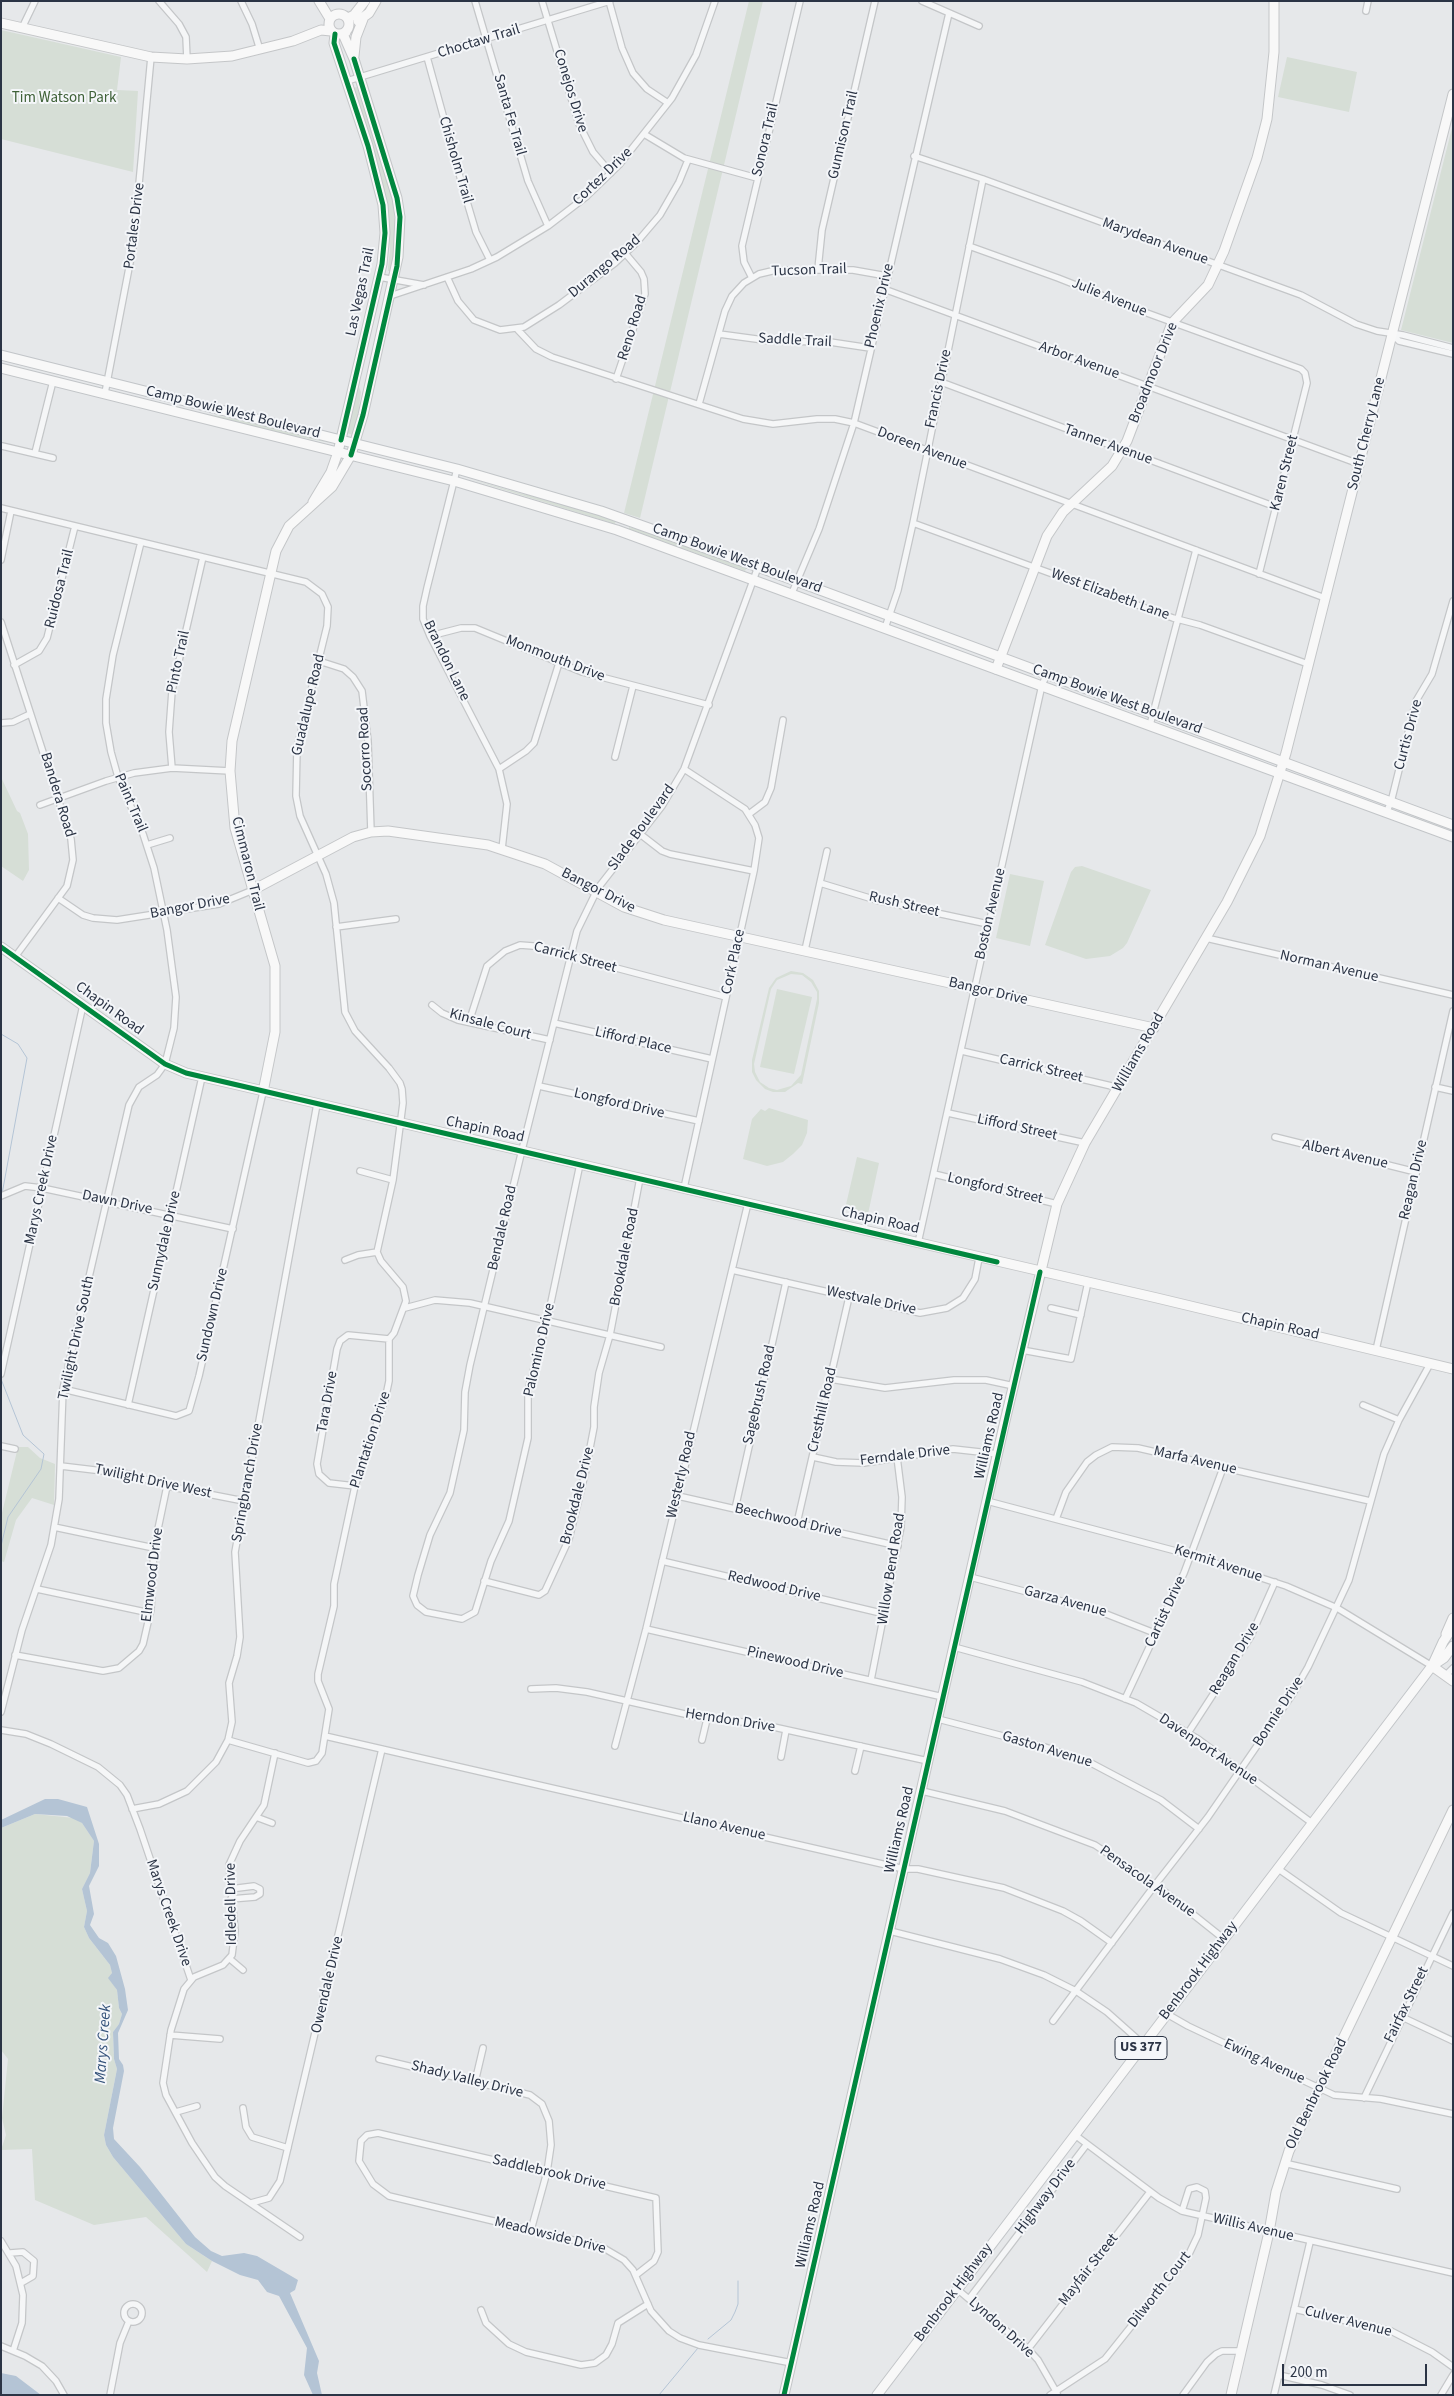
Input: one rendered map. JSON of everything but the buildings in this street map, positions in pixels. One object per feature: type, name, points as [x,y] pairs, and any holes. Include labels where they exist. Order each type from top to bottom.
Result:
[{"type":"street","points":[[22,28],[35,1]]},
{"type":"street","points":[[159,1],[179,24],[186,37],[187,59]]},
{"type":"street","points":[[241,1],[252,24],[260,50]]},
{"type":"street","name":"Las Vegas Trail","points":[[319,1],[329,20],[334,43],[368,146],[383,205],[385,233],[379,277],[338,452]]},
{"type":"street","points":[[325,1],[343,16]]},
{"type":"street","points":[[303,36],[329,20],[354,15],[365,1]]},
{"type":"street","points":[[354,58],[356,37],[363,19],[376,1]]},
{"type":"street","name":"Santa Fe Trail","points":[[476,1],[528,181],[548,226]]},
{"type":"street","name":"Conejos Drive","points":[[542,1],[586,140],[612,173]]},
{"type":"street","points":[[609,1],[622,48],[633,73],[647,89],[668,103]]},
{"type":"street","name":"Choctaw Trail","points":[[347,81],[609,1]]},
{"type":"street","name":"Cortez Drive","points":[[390,296],[490,260],[548,226],[587,196],[612,173],[668,103],[696,55],[715,1]]},
{"type":"street","name":"Sonora Trail","points":[[752,278],[744,262],[742,246],[800,1]]},
{"type":"street","name":"Gunnison Trail","points":[[818,269],[822,230],[875,1]]},
{"type":"street","points":[[922,1],[979,26]]},
{"type":"street","name":"Broadmoor Drive","points":[[996,669],[1033,568],[1051,529],[1070,505],[1106,474],[1122,450],[1149,387],[1172,323],[1208,285],[1217,266],[1257,158],[1266,126],[1272,80],[1274,1]]},
{"type":"street","points":[[1366,11],[1368,1]]},
{"type":"street","name":"Phoenix Drive","points":[[792,593],[819,529],[854,423],[914,156],[949,14]]},
{"type":"street","name":"Las Vegas Trail","points":[[343,16],[347,30],[344,34],[354,58],[397,198],[399,225],[398,258],[363,415],[351,455]]},
{"type":"street","points":[[1,23],[98,41],[150,57],[187,59],[232,56],[260,50],[320,30],[333,33],[347,30],[363,19]]},
{"type":"street","name":"Portales Drive","points":[[104,394],[133,247],[150,57]]},
{"type":"street","name":"Chisholm Trail","points":[[427,58],[476,232],[490,260]]},
{"type":"street","name":"South Cherry Lane","points":[[1279,774],[1284,762],[1453,94]]},
{"type":"street","points":[[644,134],[688,160],[757,178]]},
{"type":"street","name":"Marydean Avenue","points":[[914,156],[984,179],[1217,266],[1301,295],[1356,324],[1393,335]]},
{"type":"street","name":"Durango Road","points":[[518,330],[559,305],[625,253],[660,215],[679,182],[688,160]]},
{"type":"street","name":"Francis Drive","points":[[885,628],[898,590],[913,523],[984,179]]},
{"type":"street","name":"Julie Avenue","points":[[969,246],[1058,278],[1172,323],[1301,369],[1305,373]]},
{"type":"street","name":"Reno Road","points":[[616,379],[645,294],[644,279],[641,272],[625,253]]},
{"type":"street","name":"Tucson Trail","points":[[699,404],[725,311],[736,289],[752,278],[776,270],[818,269],[853,270],[887,276]]},
{"type":"street","points":[[448,276],[458,301],[474,320],[495,329],[518,330]]},
{"type":"street","name":"Cortez Drive","points":[[379,277],[424,285]]},
{"type":"street","name":"Arbor Avenue","points":[[884,289],[1359,464]]},
{"type":"street","points":[[370,314],[373,323],[369,345],[378,351]]},
{"type":"street","name":"Doreen Avenue","points":[[518,330],[536,349],[545,354],[616,379],[765,424],[817,419],[835,419],[854,423],[1070,505],[1325,598]]},
{"type":"street","name":"Saddle Trail","points":[[719,334],[771,341],[830,342],[870,348]]},
{"type":"street","points":[[1393,335],[1403,335],[1453,348]]},
{"type":"street","points":[[1393,335],[1400,341],[1453,354]]},
{"type":"street","name":"Camp Bowie West Boulevard","points":[[1,355],[457,469],[561,498],[654,528],[1453,825]]},
{"type":"street","name":"Camp Bowie West Boulevard","points":[[1,368],[454,481],[617,530],[753,578],[1453,837]]},
{"type":"street","name":"Karen Street","points":[[1259,574],[1307,383],[1305,373]]},
{"type":"street","points":[[355,378],[359,380],[363,387],[360,408],[363,415]]},
{"type":"street","points":[[35,454],[53,381]]},
{"type":"street","name":"Tanner Avenue","points":[[941,382],[1276,507]]},
{"type":"street","points":[[194,416],[196,404]]},
{"type":"street","points":[[2,446],[53,458]]},
{"type":"street","name":"Cimmaron Trail","points":[[313,503],[331,472],[338,452]]},
{"type":"street","name":"Cimmaron Trail","points":[[263,1092],[275,1032],[275,966],[235,828],[230,771],[234,732],[270,574],[284,533],[297,516],[319,500],[332,487],[351,455]]},
{"type":"street","name":"Brandon Lane","points":[[457,469],[423,606],[424,619],[430,636],[499,769],[507,804],[502,849]]},
{"type":"street","name":"Guadalupe Road","points":[[1,508],[306,582],[322,594],[329,613],[297,748],[295,770],[297,808],[329,883],[336,927],[345,1012],[355,1031],[400,1083],[403,1096],[400,1124]]},
{"type":"street","points":[[1,560],[11,511]]},
{"type":"street","points":[[617,530],[620,524],[624,523],[654,528]]},
{"type":"street","name":"West Elizabeth Lane","points":[[913,523],[1033,568],[1308,664]]},
{"type":"street","name":"Ruidosa Trail","points":[[14,665],[39,651],[47,638],[75,526]]},
{"type":"street","name":"Paint Trail","points":[[141,542],[113,655],[106,699],[106,723],[118,777],[147,845],[164,913],[176,997],[173,1034],[166,1064]]},
{"type":"street","points":[[1150,725],[1196,550]]},
{"type":"street","name":"Pinto Trail","points":[[172,768],[169,732],[172,691],[203,557]]},
{"type":"street","name":"Slade Boulevard","points":[[522,1150],[570,956],[578,931],[596,892],[662,806],[684,769],[758,567]]},
{"type":"street","name":"Curtis Drive","points":[[1386,813],[1391,802],[1416,701],[1432,674],[1453,601]]},
{"type":"street","name":"Bandera Road","points":[[1,622],[59,798],[71,839],[73,860],[70,879],[15,957]]},
{"type":"street","name":"Monmouth Drive","points":[[430,636],[465,628],[475,628],[590,675],[709,705]]},
{"type":"street","name":"Socorro Road","points":[[319,661],[344,669],[353,677],[362,691],[368,741],[371,832]]},
{"type":"street","points":[[499,769],[526,751],[534,743],[559,663]]},
{"type":"street","name":"Boston Avenue","points":[[918,1243],[962,1051],[988,924],[1042,686],[1047,674]]},
{"type":"street","points":[[615,757],[633,686]]},
{"type":"street","points":[[1,723],[13,722],[30,714]]},
{"type":"street","points":[[749,814],[765,802],[772,788],[783,720]]},
{"type":"street","points":[[40,805],[118,777],[150,770],[172,768],[230,771]]},
{"type":"street","name":"Cork Place","points":[[684,769],[732,798],[749,814],[755,825],[758,838],[754,871],[684,1188]]},
{"type":"street","name":"Williams Road","points":[[784,2395],[998,1454],[1057,1204],[1085,1143],[1120,1088],[1255,848],[1279,774]]},
{"type":"street","name":"Bangor Drive","points":[[58,898],[83,915],[105,920],[220,904],[317,858],[353,837],[371,832],[399,832],[502,849],[545,864],[596,892],[642,914],[1154,1028]]},
{"type":"street","points":[[640,834],[662,851],[670,854],[754,871]]},
{"type":"street","points":[[147,845],[170,838]]},
{"type":"street","points":[[805,950],[827,852]]},
{"type":"street","name":"Rush Street","points":[[820,884],[876,900],[988,924]]},
{"type":"street","points":[[336,927],[396,919]]},
{"type":"street","name":"Norman Avenue","points":[[1206,938],[1453,995]]},
{"type":"street","name":"Carrick Street","points":[[469,1022],[487,966],[514,946],[527,945],[726,997]]},
{"type":"street","name":"Chapin Road","points":[[1,947],[166,1064],[202,1077],[1088,1282],[1453,1369]]},
{"type":"street","name":"Marys Creek Drive","points":[[1,1374],[83,1005]]},
{"type":"street","name":"Kinsale Court","points":[[432,1005],[450,1017],[550,1040]]},
{"type":"street","name":"Reagan Drive","points":[[1376,1350],[1453,1011]]},
{"type":"street","name":"Lifford Place","points":[[554,1023],[712,1060]]},
{"type":"street","name":"Carrick Street","points":[[962,1051],[1120,1088]]},
{"type":"street","name":"Twilight Drive South","points":[[1,1712],[15,1655],[54,1527],[59,1499],[63,1389],[129,1105],[139,1088],[157,1075],[166,1064]]},
{"type":"street","name":"Sunnydale Drive","points":[[128,1405],[202,1077]]},
{"type":"street","name":"Longford Drive","points":[[539,1086],[699,1121]]},
{"type":"street","points":[[1435,1087],[1453,1091]]},
{"type":"street","name":"Sundown Drive","points":[[63,1389],[176,1416],[185,1414],[191,1407],[263,1092]]},
{"type":"street","name":"Springbranch Drive","points":[[132,1809],[159,1804],[187,1791],[209,1770],[228,1740],[232,1722],[229,1683],[237,1656],[240,1637],[235,1552],[317,1104]]},
{"type":"street","name":"Lifford Street","points":[[948,1113],[1085,1143]]},
{"type":"street","points":[[400,1124],[393,1180],[377,1252],[403,1287],[406,1301],[404,1308],[443,1299],[485,1306],[661,1347]]},
{"type":"street","name":"Albert Avenue","points":[[1275,1137],[1416,1172]]},
{"type":"street","name":"Bendale Road","points":[[469,1617],[462,1619],[426,1612],[417,1605],[414,1596],[430,1535],[450,1493],[464,1430],[465,1392],[522,1150]]},
{"type":"street","name":"Palomino Drive","points":[[469,1617],[475,1612],[484,1581],[509,1521],[528,1438],[528,1390],[547,1321],[580,1164]]},
{"type":"street","points":[[360,1171],[393,1180]]},
{"type":"street","name":"Longford Street","points":[[934,1174],[1057,1204]]},
{"type":"street","name":"Brookdale Road","points":[[610,1336],[640,1178]]},
{"type":"street","name":"Dawn Drive","points":[[4,1194],[25,1186],[42,1188],[232,1229]]},
{"type":"street","name":"Westerly Road","points":[[615,1746],[646,1629],[748,1203]]},
{"type":"street","points":[[345,1260],[358,1255],[377,1252]]},
{"type":"street","name":"Westvale Drive","points":[[732,1270],[920,1313],[947,1308],[968,1293],[980,1258]]},
{"type":"street","name":"Sagebrush Road","points":[[735,1509],[786,1282]]},
{"type":"street","points":[[1022,1350],[1071,1359],[1088,1282]]},
{"type":"street","name":"Cresthill Road","points":[[798,1523],[849,1297]]},
{"type":"street","name":"Plantation Drive","points":[[275,1753],[308,1763],[316,1761],[322,1753],[329,1708],[318,1681],[318,1674],[331,1619],[334,1584],[355,1486],[385,1400],[389,1381],[389,1339],[404,1308]]},
{"type":"street","points":[[1051,1308],[1081,1315]]},
{"type":"street","name":"Tara Drive","points":[[355,1486],[329,1484],[319,1474],[317,1464],[337,1349],[340,1342],[348,1335],[389,1339]]},
{"type":"street","name":"Brookdale Drive","points":[[484,1581],[539,1594],[545,1591],[569,1539],[592,1437],[599,1373],[610,1336]]},
{"type":"street","name":"Bonnie Drive","points":[[1053,2021],[1199,1829],[1292,1695],[1337,1608],[1355,1562],[1384,1454],[1399,1420],[1430,1364]]},
{"type":"street","points":[[830,1379],[885,1388],[954,1380],[986,1380],[1014,1386]]},
{"type":"street","points":[[1363,1404],[1399,1420]]},
{"type":"street","points":[[1,1446],[15,1449]]},
{"type":"street","name":"Marfa Avenue","points":[[1056,1519],[1066,1492],[1087,1462],[1112,1447],[1138,1448],[1370,1501]]},
{"type":"street","name":"Ferndale Drive","points":[[813,1457],[836,1462],[864,1463],[953,1449],[998,1454]]},
{"type":"street","name":"Willow Bend Road","points":[[871,1680],[898,1546],[902,1497],[897,1457]]},
{"type":"street","name":"Twilight Drive West","points":[[61,1466],[103,1470],[166,1486],[244,1501]]},
{"type":"street","name":"Cartist Drive","points":[[1125,1699],[1157,1634],[1191,1554],[1223,1468]]},
{"type":"street","name":"Elmwood Drive","points":[[15,1655],[96,1672],[113,1670],[132,1659],[143,1644],[150,1614],[154,1548],[166,1486]]},
{"type":"street","name":"Beechwood Drive","points":[[678,1496],[898,1546]]},
{"type":"street","name":"Kermit Avenue","points":[[988,1501],[1191,1554],[1275,1582],[1337,1608],[1432,1666]]},
{"type":"street","points":[[54,1527],[154,1548]]},
{"type":"street","name":"Redwood Drive","points":[[662,1561],[885,1614]]},
{"type":"street","name":"Garza Avenue","points":[[970,1577],[1096,1610],[1157,1634]]},
{"type":"street","name":"Reagan Drive","points":[[1188,1733],[1251,1636],[1275,1582]]},
{"type":"street","points":[[36,1590],[150,1614]]},
{"type":"street","name":"Benbrook Highway","points":[[877,2395],[1432,1666],[1453,1618]]},
{"type":"street","name":"Benbrook Highway","points":[[1442,1642],[1453,1627]]},
{"type":"street","name":"Pinewood Drive","points":[[646,1629],[943,1697]]},
{"type":"street","name":"Benbrook Highway","points":[[1432,1666],[1444,1658],[1453,1646]]},
{"type":"street","name":"Davenport Avenue","points":[[954,1647],[1082,1682],[1125,1699],[1188,1733],[1312,1823]]},
{"type":"street","points":[[1432,1666],[1449,1678],[1453,1668]]},
{"type":"street","name":"Herndon Drive","points":[[531,1690],[556,1688],[587,1692],[707,1719],[760,1724],[928,1761]]},
{"type":"street","points":[[702,1740],[707,1719]]},
{"type":"street","name":"Gaston Avenue","points":[[938,1719],[1045,1747],[1092,1763],[1161,1800],[1199,1829]]},
{"type":"street","name":"Marys Creek Drive","points":[[1,1730],[13,1731],[39,1739],[98,1766],[120,1785],[132,1809],[191,1980],[181,1996],[170,2035],[163,2083],[166,2095],[192,2143],[215,2177],[300,2237]]},
{"type":"street","points":[[781,1757],[786,1730]]},
{"type":"street","name":"Llano Avenue","points":[[325,1736],[904,1869],[918,1869],[969,1880],[1029,1896],[1051,1905],[1081,1921],[1112,1944]]},
{"type":"street","points":[[228,1740],[275,1753]]},
{"type":"street","points":[[855,1771],[861,1746]]},
{"type":"street","name":"Owendale Drive","points":[[251,2203],[269,2198],[276,2190],[288,2148],[382,1749]]},
{"type":"street","name":"Idledell Drive","points":[[191,1980],[197,1975],[223,1965],[230,1958],[233,1950],[235,1931],[229,1872],[231,1857],[267,1796],[275,1753]]},
{"type":"street","name":"Pensacola Avenue","points":[[922,1791],[1005,1811],[1062,1831],[1095,1846],[1155,1885],[1224,1939]]},
{"type":"street","name":"Old Benbrook Road","points":[[1231,2395],[1284,2163],[1453,1810]]},
{"type":"street","points":[[256,1817],[272,1823]]},
{"type":"street","points":[[1277,1868],[1341,1913],[1453,1966]]},
{"type":"street","points":[[230,1889],[254,1886],[260,1889],[260,1894],[255,1897],[231,1899]]},
{"type":"street","name":"Fairfax Street","points":[[1364,2098],[1453,1913]]},
{"type":"street","points":[[890,1932],[1027,1967],[1076,1991],[1107,2012],[1144,2044]]},
{"type":"street","points":[[230,1958],[243,1970]]},
{"type":"street","name":"Ewing Avenue","points":[[1167,2014],[1188,2026],[1334,2094],[1381,2099],[1453,2114]]},
{"type":"street","points":[[1402,2016],[1453,2041]]},
{"type":"street","points":[[170,2035],[220,2039]]},
{"type":"street","points":[[475,2082],[483,2048]]},
{"type":"street","name":"Shady Valley Drive","points":[[379,2059],[530,2095],[542,2104],[549,2121],[551,2145],[547,2172],[531,2230]]},
{"type":"street","points":[[176,2112],[197,2106]]},
{"type":"street","points":[[243,2108],[246,2127],[252,2137],[288,2148]]},
{"type":"street","name":"Saddlebrook Drive","points":[[360,2142],[367,2134],[378,2133],[656,2198],[658,2252],[654,2260],[636,2275]]},
{"type":"street","name":"Willis Avenue","points":[[1074,2135],[1150,2192],[1182,2211],[1453,2274]]},
{"type":"street","name":"Meadowside Drive","points":[[360,2142],[359,2161],[373,2184],[383,2193],[396,2199],[602,2247],[624,2260],[636,2275],[648,2304],[668,2331],[685,2341],[792,2364]]},
{"type":"street","name":"Highway Drive","points":[[969,2299],[1087,2144]]},
{"type":"street","points":[[1284,2163],[1397,2189]]},
{"type":"street","name":"Dilworth Court","points":[[1055,2394],[1105,2359],[1188,2254],[1198,2235],[1206,2193],[1201,2188],[1189,2189],[1182,2211]]},
{"type":"street","name":"Mayfair Street","points":[[1028,2348],[1150,2192]]},
{"type":"street","points":[[1,2241],[10,2253],[21,2283],[24,2303],[23,2318],[13,2351]]},
{"type":"street","points":[[1274,2395],[1310,2242]]},
{"type":"street","points":[[10,2253],[23,2252],[34,2261],[33,2276],[21,2283]]},
{"type":"street","name":"Lyndon Drive","points":[[957,2289],[1028,2348],[1038,2360],[1055,2394]]},
{"type":"street","points":[[481,2310],[486,2323],[508,2344],[526,2352],[581,2365],[595,2363],[606,2355],[612,2344],[618,2323],[648,2304]]},
{"type":"street","name":"Culver Avenue","points":[[1294,2309],[1391,2331],[1432,2352],[1453,2367]]},
{"type":"street","points":[[110,2395],[120,2343],[129,2322]]},
{"type":"street","points":[[1,2346],[42,2366],[56,2381],[64,2395]]},
{"type":"street","points":[[1183,2395],[1216,2354],[1222,2351],[1241,2351]]},
{"type":"street","points":[[1278,2375],[1322,2385],[1349,2395]]},
{"type":"street","points":[[1441,2395],[1453,2375]]},
{"type":"green space","points":[[749,1],[763,1],[640,518],[624,513]]},
{"type":"green space","name":"Tim Watson Park","points":[[1,30],[121,57],[117,90],[138,91],[133,172],[1,139]]},
{"type":"green space","points":[[1287,57],[1357,72],[1349,112],[1278,97]]},
{"type":"green space","points":[[357,87],[393,201],[396,235],[392,271],[388,271],[390,251],[387,204],[353,88]]},
{"type":"green space","points":[[1453,124],[1453,343],[1401,330]]},
{"type":"green space","points":[[359,387],[361,392],[358,416],[353,435],[347,433],[357,388]]},
{"type":"green space","points":[[203,413],[256,423],[331,443],[279,433]]},
{"type":"green space","points":[[466,478],[523,494],[536,495],[616,520],[615,524]]},
{"type":"green space","points":[[629,527],[675,540],[747,567],[745,571],[629,529]]},
{"type":"green space","points":[[1,777],[17,811],[20,813],[28,834],[29,870],[23,881],[1,866]]},
{"type":"green space","points":[[1082,866],[1151,890],[1127,943],[1123,948],[1110,956],[1086,959],[1045,945],[1071,872],[1075,867]]},
{"type":"green space","points":[[1010,874],[1044,881],[1030,946],[996,938]]},
{"type":"green space","points":[[791,971],[803,973],[813,980],[819,991],[819,1003],[802,1084],[798,1083],[785,1092],[773,1092],[765,1089],[756,1080],[752,1072],[752,1060],[769,988],[776,978]],"holes":[[[791,974],[802,975],[811,982],[817,992],[817,999],[801,1075],[791,1086],[777,1090],[769,1088],[760,1082],[755,1072],[754,1064],[771,989],[777,980]]]},
{"type":"green space","points":[[777,989],[812,997],[794,1074],[760,1067]]},
{"type":"green space","points":[[769,1108],[808,1120],[807,1133],[802,1145],[783,1162],[767,1166],[743,1159],[752,1119],[761,1109],[765,1111]]},
{"type":"green space","points":[[857,1157],[879,1163],[868,1214],[845,1209]]},
{"type":"green space","points":[[18,1447],[28,1447],[40,1458],[55,1464],[54,1505],[32,1498],[16,1520],[4,1562],[1,1561],[1,1517]]},
{"type":"green space","points":[[35,1814],[74,1818],[82,1823],[94,1841],[90,1873],[82,1889],[87,1911],[84,1927],[89,1938],[110,1965],[112,1973],[109,1978],[117,1990],[119,2008],[122,2014],[119,2024],[113,2032],[114,2059],[117,2069],[104,2135],[106,2145],[113,2157],[186,2244],[212,2261],[207,2272],[146,2217],[94,2225],[35,2200],[32,2149],[1,2150],[6,2135],[2,2118],[8,2059],[1,2050],[1,1828]]},
{"type":"water","points":[[45,1799],[58,1799],[87,1807],[99,1844],[99,1866],[89,1886],[94,1914],[90,1925],[99,1938],[108,1943],[116,1956],[125,1989],[128,2010],[118,2033],[119,2059],[124,2071],[113,2128],[114,2139],[140,2167],[195,2237],[211,2251],[222,2256],[244,2253],[257,2256],[298,2280],[295,2290],[290,2293],[319,2361],[317,2373],[322,2395],[313,2395],[304,2375],[307,2348],[279,2296],[267,2292],[258,2280],[240,2275],[212,2261],[186,2244],[113,2157],[106,2145],[104,2135],[117,2069],[114,2059],[113,2032],[119,2024],[122,2014],[119,2008],[117,1990],[108,1978],[112,1973],[110,1965],[89,1938],[84,1927],[87,1911],[82,1889],[90,1873],[94,1841],[82,1823],[67,1816],[35,1814],[1,1828],[1,1820]]},
{"type":"water","points":[[1,2373],[16,2376],[41,2395],[1,2395]]},
{"type":"waterway","points":[[1,1034],[18,1044],[27,1058],[2,1194]]},
{"type":"waterway","points":[[1,1379],[23,1435],[44,1454],[41,1469],[8,1517],[1,1546]]},
{"type":"waterway","points":[[708,2339],[731,2320],[738,2304],[738,2281]]},
{"type":"waterway","points":[[659,2395],[698,2348]]},
{"type":"cycle path","points":[[335,34],[334,43],[368,146],[383,205],[385,233],[382,264],[341,440]]},
{"type":"cycle path","points":[[351,455],[363,415],[397,266],[400,217],[397,198],[354,59]]},
{"type":"cycle path","points":[[1,947],[165,1064],[186,1073],[997,1262]]},
{"type":"cycle path","points":[[784,2395],[1040,1272]]},
{"type":"water label","name":"Marys Creek","points":[[104,2044]]}]
